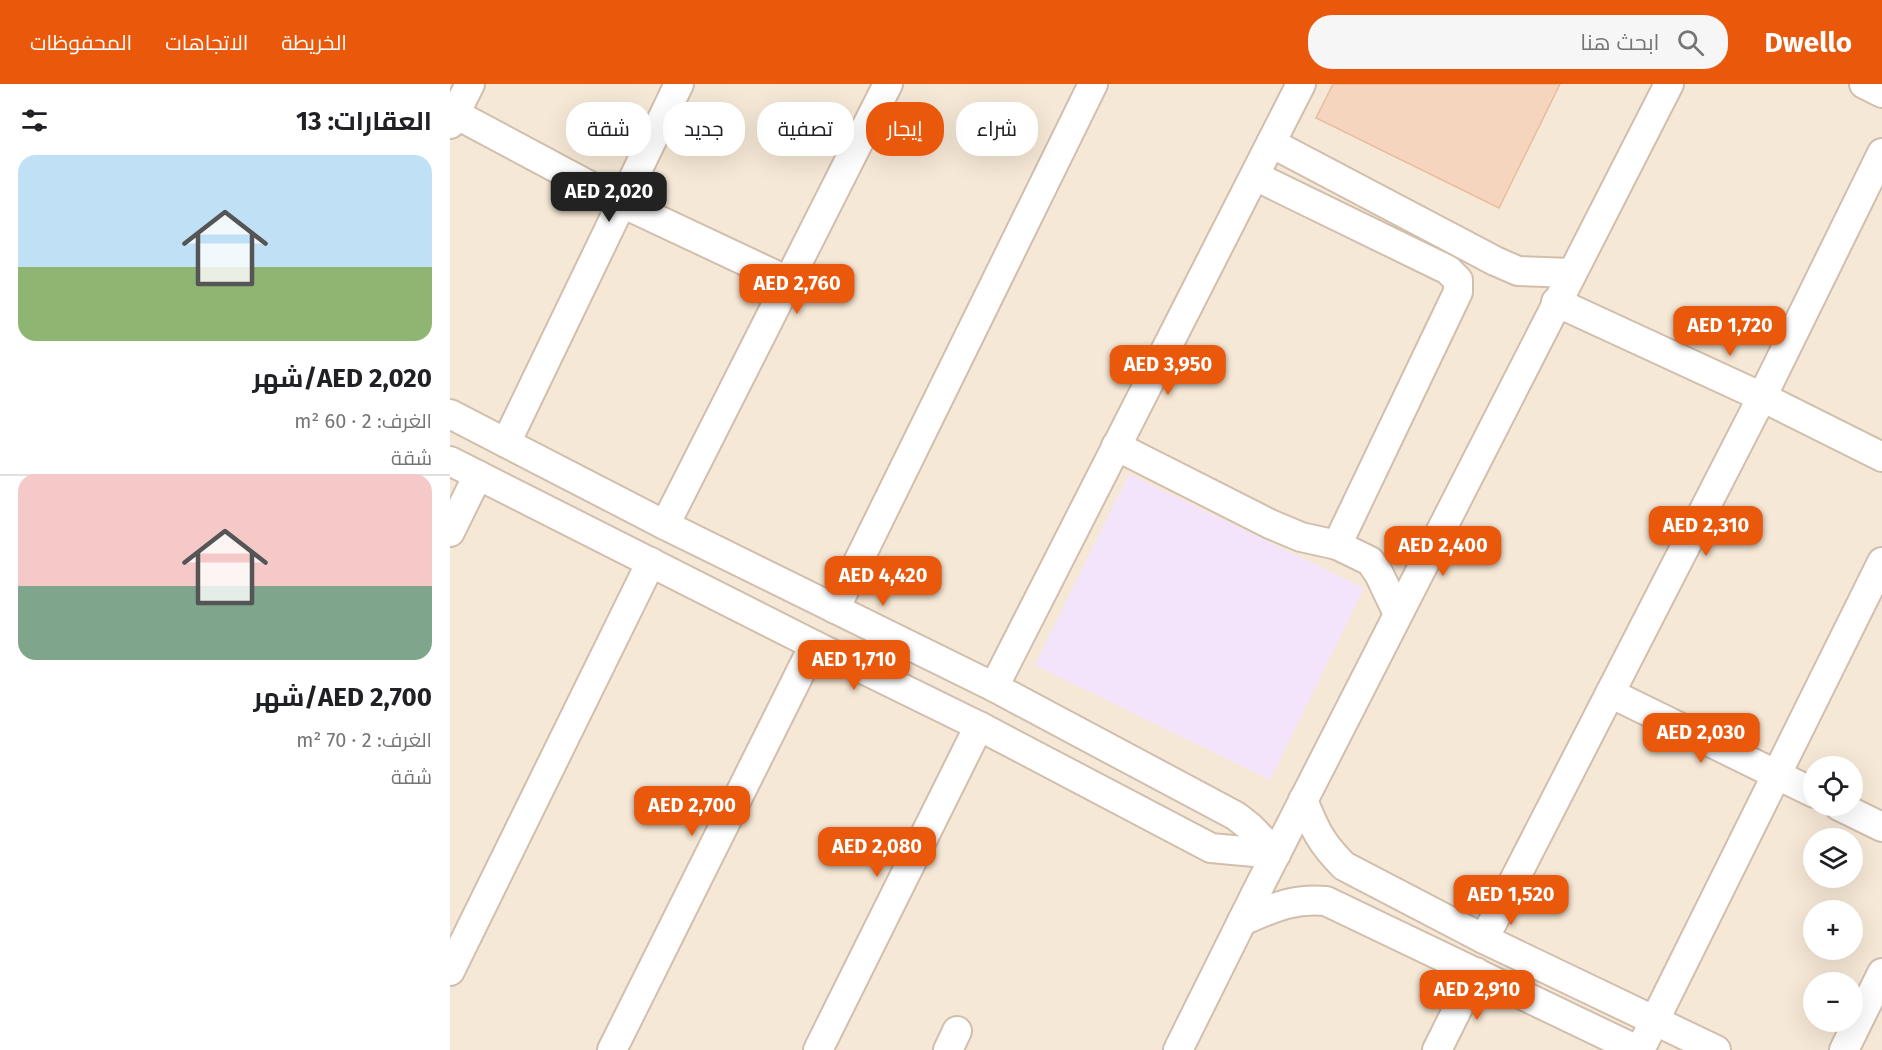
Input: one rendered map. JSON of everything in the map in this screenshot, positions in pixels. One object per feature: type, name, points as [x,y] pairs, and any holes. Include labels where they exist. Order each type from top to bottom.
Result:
[{"type":"street","points":[[470,84],[452,116],[622,203],[788,281]]},
{"type":"street","points":[[506,443],[679,84]]},
{"type":"street","points":[[665,525],[888,84]]},
{"type":"street","points":[[835,609],[1093,84]]},
{"type":"street","points":[[993,687],[1301,84]]},
{"type":"street","points":[[1178,1050],[1556,302],[1669,84]]},
{"type":"street","points":[[1864,84],[1882,93]]},
{"type":"street","points":[[1271,142],[1495,261],[1518,271],[1571,273]]},
{"type":"street","points":[[1484,939],[1762,397],[1882,153]]},
{"type":"street","points":[[1254,176],[1448,270],[1458,280],[1458,292],[1337,545]]},
{"type":"street","points":[[1556,302],[1762,397],[1882,457]]},
{"type":"street","points":[[450,414],[665,525],[993,687],[1236,816],[1276,854]]},
{"type":"street","points":[[1116,446],[1270,524],[1301,537],[1337,545],[1370,561],[1379,574],[1398,614]]},
{"type":"street","points":[[450,461],[813,645],[979,726],[1211,848],[1276,854]]},
{"type":"street","points":[[450,532],[478,475]]},
{"type":"street","points":[[450,971],[651,562]]},
{"type":"street","points":[[1242,921],[1281,905],[1305,899],[1326,901],[1638,1050],[1882,562]]},
{"type":"street","points":[[612,1050],[813,645]]},
{"type":"street","points":[[1610,693],[1803,788]]},
{"type":"street","points":[[829,1046],[979,726]]},
{"type":"street","points":[[1303,800],[1315,832],[1328,851],[1344,866],[1484,939],[1716,1050]]},
{"type":"street","points":[[1859,816],[1882,827]]},
{"type":"street","points":[[1437,1050],[1476,972]]},
{"type":"street","points":[[1844,1050],[1882,973]]},
{"type":"shaded area","points":[[450,84],[1882,84],[1882,1050],[450,1050]]},
{"type":"shaded area","points":[[1129,474],[1364,588],[1270,780],[1035,665]]},
{"type":"building","points":[[1333,84],[1560,84],[1499,208],[1316,118]]}]
